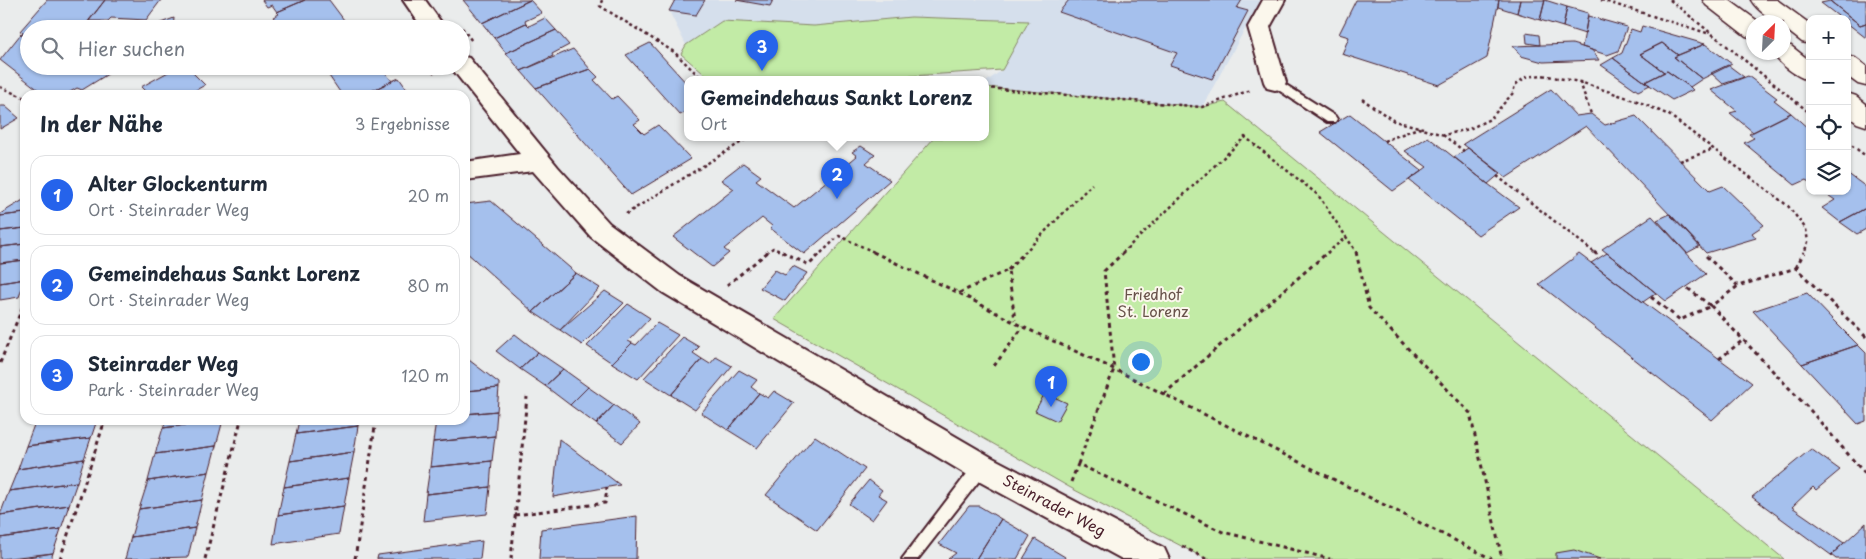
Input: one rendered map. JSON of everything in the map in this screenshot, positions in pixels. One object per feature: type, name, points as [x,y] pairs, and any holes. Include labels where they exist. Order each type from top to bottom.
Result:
[{"type":"main road","points":[[1714,0],[1746,24]]},
{"type":"main road","points":[[1762,0],[1806,33]]},
{"type":"main road","points":[[1791,58],[1806,70]]},
{"type":"main road","points":[[1851,67],[1866,78]]},
{"type":"main road","points":[[1851,105],[1866,117]]},
{"type":"street","points":[[414,0],[428,20]]},
{"type":"street","points":[[1274,0],[1259,26],[1275,82]]},
{"type":"street","name":"Steinrader Weg","points":[[470,57],[538,161],[600,230],[671,284],[981,467],[1153,559]]},
{"type":"street","points":[[470,171],[538,161]]},
{"type":"lane","points":[[1275,82],[1331,119]]},
{"type":"lane","points":[[909,559],[981,467]]},
{"type":"path","points":[[602,0],[600,6],[674,52],[699,76]]},
{"type":"path","points":[[1601,0],[1711,34]]},
{"type":"path","points":[[1670,0],[1806,110]]},
{"type":"path","points":[[1384,141],[1418,128],[1444,135],[1469,129],[1490,119],[1513,93],[1515,86],[1526,77],[1542,74],[1580,82],[1638,101],[1669,115],[1788,206],[1804,223],[1808,235],[1808,248],[1796,268],[1738,286],[1711,306],[1680,320],[1651,297]]},
{"type":"path","points":[[989,88],[1202,107],[1275,82]]},
{"type":"path","points":[[1580,82],[1591,114]]},
{"type":"path","points":[[0,87],[20,96]]},
{"type":"path","points":[[1362,99],[1394,121],[1410,123],[1444,135],[1464,151]]},
{"type":"path","points":[[1071,480],[1114,369],[1104,270],[1245,137],[1318,195],[1358,255],[1370,308],[1470,413],[1502,559]]},
{"type":"path","points":[[629,222],[623,216],[743,141]]},
{"type":"path","points":[[1851,145],[1866,156]]},
{"type":"path","points":[[1680,161],[1715,149]]},
{"type":"path","points":[[1497,176],[1600,257]]},
{"type":"path","points":[[959,293],[1008,270],[1092,184]]},
{"type":"path","points":[[723,289],[774,248],[809,265],[839,236],[959,293],[1015,321],[1023,327],[1114,369],[1492,559]]},
{"type":"path","points":[[1164,394],[1346,237]]},
{"type":"path","points":[[1706,256],[1738,286]]},
{"type":"path","points":[[1796,268],[1866,337]]},
{"type":"path","points":[[1008,270],[1015,321]]},
{"type":"path","points":[[1686,287],[1711,306],[1742,341],[1810,410],[1866,475]]},
{"type":"path","points":[[0,363],[20,313]]},
{"type":"path","points":[[994,366],[1023,327]]},
{"type":"path","points":[[1719,359],[1742,341]]},
{"type":"path","points":[[511,559],[527,397]]},
{"type":"path","points":[[60,559],[103,425]]},
{"type":"path","points":[[205,559],[240,425]]},
{"type":"path","points":[[354,559],[375,425]]},
{"type":"path","points":[[1078,464],[1223,532],[1330,559]]},
{"type":"path","points":[[515,515],[604,503],[607,487]]},
{"type":"path","points":[[1180,546],[1206,559]]},
{"type":"shaded area","points":[[675,0],[1261,0],[1202,107],[989,87],[989,80],[1002,70],[1028,21],[911,17],[814,26],[722,21],[686,45],[669,11]]},
{"type":"green space","points":[[911,17],[1029,21],[1002,70],[911,76],[706,76],[681,54],[686,45],[722,21],[814,26]]},
{"type":"green space","name":"Friedhof St. Lorenz","points":[[989,87],[1202,107],[1225,102],[1784,559],[1206,559],[1069,487],[774,319],[931,141],[989,141]]},
{"type":"building","points":[[47,0],[105,0],[89,20],[30,20]]},
{"type":"building","points":[[105,0],[161,0],[146,20],[111,18],[109,20],[90,20]]},
{"type":"building","points":[[262,0],[305,0],[277,12],[272,5],[267,7]]},
{"type":"building","points":[[305,0],[329,0],[344,20],[275,20],[273,17],[279,14],[277,12]]},
{"type":"building","points":[[463,0],[530,0],[482,23]]},
{"type":"building","points":[[530,0],[542,13],[525,21],[526,23],[494,38],[482,23]]},
{"type":"building","points":[[675,0],[705,0],[696,15],[669,11]]},
{"type":"building","points":[[736,0],[773,0],[770,6]]},
{"type":"building","points":[[1069,0],[1242,0],[1237,8],[1248,11],[1212,79],[1170,65],[1177,53],[1059,12]]},
{"type":"building","points":[[1356,0],[1499,0],[1487,58],[1439,85],[1342,54],[1349,37],[1339,34]]},
{"type":"building","points":[[1499,0],[1520,0],[1517,13],[1498,7]]},
{"type":"building","points":[[1520,0],[1545,0],[1540,20],[1517,13]]},
{"type":"building","points":[[1545,0],[1567,7],[1563,27],[1540,20]]},
{"type":"building","points":[[1866,0],[1866,23],[1860,25],[1851,18],[1851,15],[1848,15],[1830,1]]},
{"type":"building","points":[[1830,1],[1848,15],[1837,15],[1821,3]]},
{"type":"building","points":[[1567,7],[1588,13],[1585,34],[1563,27]]},
{"type":"building","points":[[1588,16],[1627,27],[1618,51],[1607,55],[1582,47]]},
{"type":"building","points":[[545,18],[556,30],[506,53],[494,38],[526,23],[529,26]]},
{"type":"building","points":[[1851,18],[1860,25],[1866,23],[1866,38],[1851,26]]},
{"type":"building","points":[[1642,26],[1705,44],[1678,55],[1662,43],[1640,54],[1664,72],[1645,82],[1613,58],[1622,53],[1631,29],[1640,32]]},
{"type":"building","points":[[556,30],[569,45],[552,54],[553,56],[521,71],[506,53]]},
{"type":"building","points":[[1526,33],[1539,35],[1540,45],[1527,43]]},
{"type":"building","points":[[20,35],[20,75],[106,75],[82,90],[77,88],[74,90],[39,90],[0,60]]},
{"type":"building","points":[[650,43],[684,81],[684,113],[680,115],[626,55]]},
{"type":"building","points":[[1662,43],[1678,55],[1674,57],[1702,79],[1690,87],[1667,71],[1664,72],[1640,54]]},
{"type":"building","points":[[1572,44],[1592,50],[1599,60],[1543,62],[1521,56],[1513,46]]},
{"type":"building","points":[[1705,44],[1732,64],[1702,79],[1674,57]]},
{"type":"building","points":[[573,49],[590,69],[536,88],[521,71]]},
{"type":"building","points":[[1613,58],[1650,85],[1638,91],[1601,65]]},
{"type":"building","points":[[1728,65],[1744,77],[1723,84],[1711,73]]},
{"type":"building","points":[[590,69],[598,77],[594,80],[612,99],[617,96],[640,120],[634,124],[644,134],[658,125],[691,159],[631,195],[536,88]]},
{"type":"building","points":[[1667,71],[1693,90],[1672,100],[1645,82]]},
{"type":"building","points":[[163,75],[195,75],[205,85],[196,90],[144,90],[141,87]]},
{"type":"building","points":[[328,75],[387,75],[392,81],[373,90],[339,90]]},
{"type":"building","points":[[1748,76],[1777,98],[1774,100],[1791,113],[1753,132],[1730,113],[1737,111],[1711,90]]},
{"type":"building","points":[[399,78],[407,90],[373,90]]},
{"type":"building","points":[[1551,89],[1576,116],[1591,114],[1605,125],[1636,116],[1710,191],[1723,186],[1764,225],[1752,233],[1756,238],[1706,253],[1586,126],[1506,178],[1463,144]]},
{"type":"building","points":[[0,106],[5,106],[19,118],[0,129]]},
{"type":"building","points":[[1791,113],[1806,126],[1806,180],[1795,185],[1744,143],[1754,138],[1749,134]]},
{"type":"building","points":[[1350,114],[1422,171],[1393,191],[1320,132]]},
{"type":"building","points":[[1428,137],[1519,207],[1478,235],[1409,180],[1427,167],[1405,151]]},
{"type":"building","points":[[861,146],[875,155],[866,163],[890,180],[804,254],[770,228],[772,226],[762,218],[724,249],[729,253],[712,267],[673,237],[734,189],[721,180],[743,163],[761,176],[756,180],[794,208],[857,156],[852,152]]},
{"type":"building","points":[[1468,148],[1501,173],[1488,184],[1454,157]]},
{"type":"building","points":[[1851,176],[1866,187],[1866,208],[1840,222],[1822,208],[1835,200],[1828,195],[1851,195]]},
{"type":"building","points":[[491,201],[576,273],[533,312],[470,255],[470,203]]},
{"type":"building","points":[[20,202],[20,214],[0,216],[0,214]]},
{"type":"building","points":[[1866,208],[1866,229],[1857,234],[1840,222]]},
{"type":"building","points":[[20,214],[20,229],[0,231],[0,216]]},
{"type":"building","points":[[1670,214],[1700,246],[1687,253],[1657,220]]},
{"type":"building","points":[[1652,216],[1706,274],[1666,301],[1602,249]]},
{"type":"building","points":[[20,229],[20,245],[0,247],[0,231]]},
{"type":"building","points":[[20,245],[20,261],[0,263],[0,247]]},
{"type":"building","points":[[1607,253],[1656,293],[1643,302],[1591,263]]},
{"type":"building","points":[[1579,254],[1752,383],[1712,420],[1539,284]]},
{"type":"building","points":[[20,261],[20,280],[0,283],[0,263]]},
{"type":"building","points":[[793,266],[807,273],[785,301],[760,288],[775,270],[785,275]]},
{"type":"building","points":[[576,273],[600,288],[560,330],[533,312]]},
{"type":"building","points":[[20,280],[19,297],[0,300],[0,283]]},
{"type":"building","points":[[605,291],[624,303],[582,345],[560,330]]},
{"type":"building","points":[[1807,293],[1858,345],[1802,364],[1753,311]]},
{"type":"building","points":[[628,304],[650,318],[628,341],[632,343],[612,363],[587,346]]},
{"type":"building","points":[[657,323],[678,335],[638,379],[612,363],[632,343],[636,345]]},
{"type":"building","points":[[515,334],[538,352],[520,369],[496,351]]},
{"type":"building","points":[[682,337],[699,347],[693,353],[702,359],[671,395],[644,378]]},
{"type":"building","points":[[1858,345],[1866,353],[1866,421],[1858,424],[1802,364]]},
{"type":"building","points":[[538,352],[563,369],[545,386],[520,369]]},
{"type":"building","points":[[716,357],[732,366],[695,410],[671,395],[702,359],[710,364]]},
{"type":"building","points":[[470,361],[499,383],[499,388],[470,391]]},
{"type":"building","points":[[563,369],[588,387],[570,405],[545,386]]},
{"type":"building","points":[[739,370],[757,380],[751,387],[759,393],[728,430],[701,413]]},
{"type":"building","points":[[588,387],[614,405],[596,424],[570,405]]},
{"type":"building","points":[[499,388],[497,411],[470,414],[470,391]]},
{"type":"building","points":[[774,391],[794,403],[757,448],[728,430],[759,393],[768,398]]},
{"type":"building","points":[[1045,393],[1067,403],[1057,421],[1035,411]]},
{"type":"building","points":[[614,405],[640,424],[622,443],[596,424]]},
{"type":"building","points":[[497,411],[495,436],[433,442],[435,425],[470,425],[470,414]]},
{"type":"building","points":[[34,425],[95,425],[91,438],[26,446]]},
{"type":"building","points":[[164,425],[185,425],[163,428]]},
{"type":"building","points":[[186,425],[222,425],[216,446],[155,454],[163,428]]},
{"type":"building","points":[[298,425],[358,425],[358,426],[296,434]]},
{"type":"building","points":[[358,426],[354,452],[290,461],[296,434]]},
{"type":"building","points":[[495,436],[492,461],[430,467],[433,442]]},
{"type":"building","points":[[815,436],[865,469],[817,530],[766,495]]},
{"type":"building","points":[[91,438],[84,459],[18,469],[26,446]]},
{"type":"building","points":[[559,439],[620,485],[553,497]]},
{"type":"building","points":[[216,446],[209,472],[148,481],[155,454]]},
{"type":"building","points":[[1811,449],[1840,470],[1816,490],[1813,487],[1792,507],[1844,543],[1831,555],[1752,497]]},
{"type":"building","points":[[354,452],[349,478],[284,487],[290,461]]},
{"type":"building","points":[[84,459],[77,482],[9,491],[18,469]]},
{"type":"building","points":[[492,461],[490,487],[426,494],[430,467]]},
{"type":"building","points":[[209,472],[202,500],[139,509],[148,481]]},
{"type":"building","points":[[349,478],[344,506],[278,515],[284,487]]},
{"type":"building","points":[[869,480],[882,490],[878,495],[887,500],[872,520],[849,504]]},
{"type":"building","points":[[77,482],[69,505],[0,515],[9,491]]},
{"type":"building","points":[[490,487],[487,514],[423,521],[426,494]]},
{"type":"building","points":[[202,500],[195,528],[131,537],[139,509]]},
{"type":"building","points":[[69,505],[61,529],[0,538],[0,515]]},
{"type":"building","points":[[344,506],[339,534],[273,544],[278,515]]},
{"type":"building","points":[[969,506],[979,506],[1001,519],[976,559],[948,559],[956,553],[939,544]]},
{"type":"building","points":[[637,516],[636,559],[539,559],[541,529]]},
{"type":"building","points":[[1001,519],[1030,536],[1017,559],[976,559]]},
{"type":"building","points":[[1866,523],[1866,559],[1836,559],[1831,555]]},
{"type":"building","points":[[195,528],[188,557],[125,559],[131,537]]},
{"type":"building","points":[[61,529],[53,553],[0,559],[0,538]]},
{"type":"building","points":[[1035,539],[1065,557],[1064,559],[1023,559]]},
{"type":"building","points":[[482,541],[480,559],[377,559],[378,555]]},
{"type":"building","points":[[1574,550],[1600,559],[1556,559],[1556,553]]},
{"type":"building","points":[[53,553],[51,559],[15,559]]},
{"type":"place","name":"Steinrader Weg","points":[[762,71]]},
{"type":"place","name":"Gemeindehaus Sankt Lorenz","points":[[837,199]]},
{"type":"place","name":"Alter Glockenturm","points":[[1051,407]]}]
